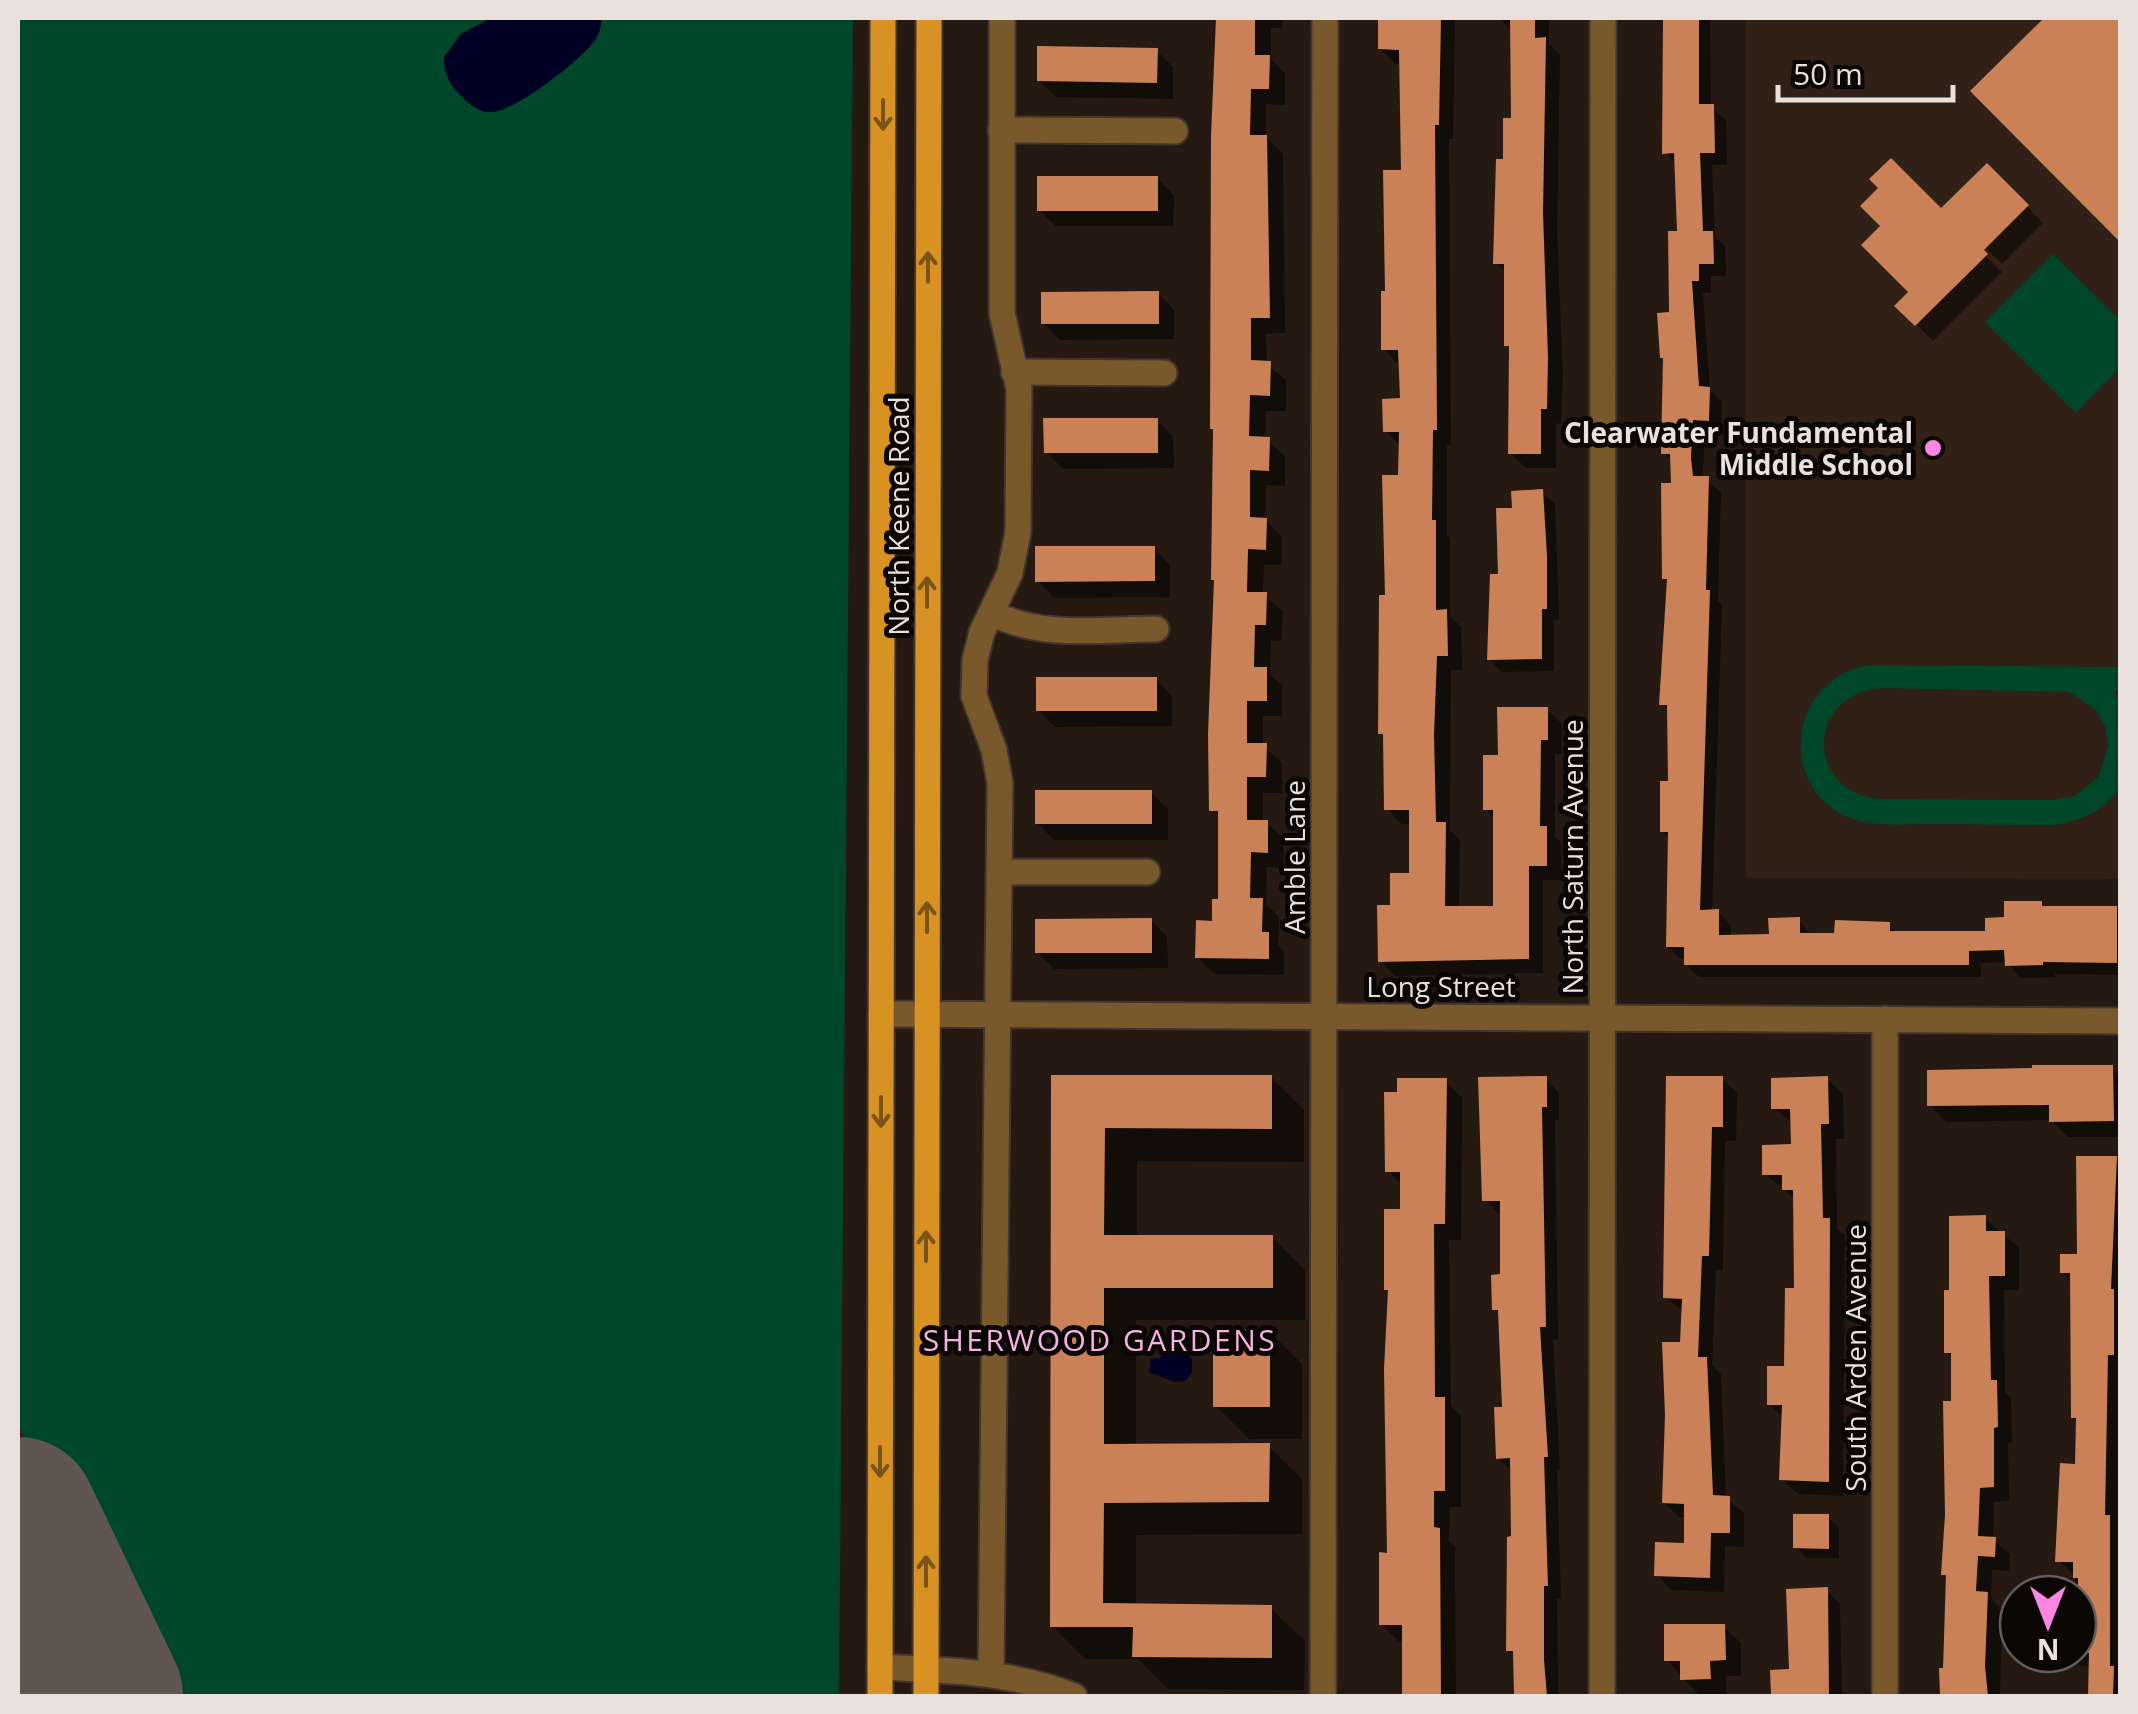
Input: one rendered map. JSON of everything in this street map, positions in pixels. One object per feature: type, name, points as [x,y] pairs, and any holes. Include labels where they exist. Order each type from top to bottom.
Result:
[{"type":"main road","name":"North Keene Road","points":[[880,1696],[883,18]]},
{"type":"main road","name":"North Keene Road","points":[[926,1696],[929,18]]},
{"type":"street","points":[[991,1674],[1000,783],[994,750],[974,696],[974,660],[982,632],[1010,573],[1018,532],[1019,388],[1002,313],[1002,18]]},
{"type":"street","name":"Amble Lane","points":[[1322,1696],[1325,18]]},
{"type":"street","name":"North Saturn Avenue","points":[[1602,1696],[1603,18]]},
{"type":"street","points":[[1001,130],[1176,131]]},
{"type":"street","points":[[1014,372],[1164,373]]},
{"type":"street","points":[[992,613],[1036,630],[1156,630]]},
{"type":"street","points":[[1000,872],[1147,872]]},
{"type":"street","name":"Long Street","points":[[881,1014],[2120,1021]]},
{"type":"street","name":"South Arden Avenue","points":[[1884,1696],[1885,1019]]},
{"type":"street","points":[[880,1667],[991,1674],[1074,1696]]},
{"type":"shaded area","name":"Clearwater Fundamental Middle School","points":[[1746,18],[2120,18],[2120,879],[1746,878]]},
{"type":"shaded area","points":[[18,1138],[245,1696],[18,1696]]},
{"type":"green space","points":[[18,18],[853,18],[839,1696],[149,1696],[18,1424]]},
{"type":"green space","points":[[2053,254],[2120,320],[2120,368],[2076,413],[1985,322]]},
{"type":"green space","points":[[1873,665],[2120,667],[2120,691],[2113,691],[2120,701],[2120,787],[2091,814],[2053,825],[1891,824],[1853,819],[1827,804],[1811,784],[1802,760],[1802,734],[1809,710],[1823,688],[1845,673]],"holes":[[[1884,688],[2069,692],[2095,709],[2105,726],[2108,746],[2099,776],[2075,796],[2053,800],[1879,799],[1854,792],[1837,779],[1827,761],[1824,742],[1829,722],[1840,705],[1859,693]]]},
{"type":"green space","points":[[50,1678],[59,1696],[18,1696],[18,1694]]},
{"type":"water","points":[[491,18],[602,18],[595,40],[562,72],[514,104],[489,112],[474,107],[454,88],[444,57],[461,34]]},
{"type":"water","points":[[1171,1349],[1183,1350],[1192,1359],[1192,1373],[1185,1381],[1175,1382],[1149,1372],[1151,1359],[1160,1358]]},
{"type":"building","points":[[1216,18],[1255,18],[1255,55],[1270,55],[1269,89],[1251,89],[1250,135],[1267,135],[1270,318],[1251,318],[1251,360],[1271,361],[1270,396],[1250,395],[1249,436],[1270,437],[1269,471],[1250,470],[1250,517],[1267,518],[1266,550],[1248,549],[1247,592],[1267,592],[1266,625],[1255,625],[1254,667],[1267,667],[1267,701],[1247,701],[1247,743],[1267,743],[1266,777],[1247,777],[1247,820],[1268,820],[1268,853],[1251,852],[1250,898],[1263,898],[1262,932],[1269,932],[1269,959],[1195,958],[1196,920],[1212,921],[1212,899],[1218,899],[1218,811],[1209,811],[1208,734],[1214,580],[1211,136]]},
{"type":"building","points":[[1378,18],[1441,18],[1439,125],[1435,125],[1437,430],[1433,430],[1432,520],[1436,520],[1436,610],[1447,609],[1448,656],[1437,656],[1434,734],[1436,822],[1446,822],[1445,906],[1493,906],[1493,810],[1483,810],[1483,755],[1498,755],[1497,707],[1548,707],[1548,740],[1541,740],[1540,826],[1547,826],[1547,866],[1529,866],[1529,959],[1378,962],[1377,905],[1390,905],[1390,873],[1409,873],[1409,810],[1384,810],[1383,734],[1378,734],[1379,595],[1385,595],[1382,475],[1398,475],[1399,432],[1383,432],[1382,399],[1400,398],[1398,350],[1381,350],[1381,291],[1385,291],[1383,170],[1401,170],[1399,50],[1378,49]]},
{"type":"building","points":[[1510,18],[1535,18],[1535,38],[1546,37],[1543,213],[1548,357],[1547,409],[1541,409],[1541,454],[1508,454],[1509,346],[1504,346],[1504,264],[1493,264],[1496,159],[1503,159],[1503,118],[1511,118]]},
{"type":"building","points":[[1663,18],[1699,18],[1699,104],[1714,104],[1715,153],[1700,153],[1703,231],[1713,231],[1714,264],[1699,264],[1699,281],[1692,281],[1699,386],[1710,387],[1709,421],[1693,420],[1691,458],[1693,476],[1709,476],[1706,590],[1710,590],[1700,910],[1719,909],[1719,935],[1769,934],[1768,918],[1800,917],[1800,933],[1834,933],[1835,920],[1890,922],[1890,931],[1985,931],[1985,918],[2004,917],[2004,901],[2042,901],[2042,906],[2117,906],[2117,963],[2005,966],[2004,950],[1969,951],[1969,965],[1684,965],[1684,947],[1666,947],[1668,832],[1660,832],[1660,781],[1668,781],[1667,705],[1659,705],[1667,579],[1662,579],[1661,483],[1671,483],[1670,454],[1661,454],[1663,358],[1657,313],[1669,312],[1668,231],[1677,231],[1674,153],[1662,154]]},
{"type":"building","points":[[2044,18],[2120,18],[2120,242],[1970,91]]},
{"type":"building","points":[[1037,46],[1158,48],[1157,83],[1037,81]]},
{"type":"building","points":[[1891,158],[1941,208],[1987,163],[2029,205],[1984,250],[1988,254],[1915,326],[1894,306],[1908,292],[1861,245],[1880,226],[1860,206],[1878,188],[1869,179]]},
{"type":"building","points":[[1037,176],[1158,176],[1158,211],[1037,211]]},
{"type":"building","points":[[1159,291],[1159,324],[1041,324],[1041,292]]},
{"type":"building","points":[[1043,418],[1158,418],[1158,453],[1044,453]]},
{"type":"building","points":[[1543,489],[1547,609],[1542,609],[1542,659],[1487,660],[1490,574],[1498,574],[1496,508],[1512,508],[1511,491]]},
{"type":"building","points":[[1035,546],[1155,546],[1155,581],[1035,582]]},
{"type":"building","points":[[1036,677],[1157,677],[1157,711],[1036,711]]},
{"type":"building","points":[[1035,790],[1152,790],[1152,824],[1035,824]]},
{"type":"building","points":[[1152,918],[1152,953],[1035,953],[1035,919]]},
{"type":"building","points":[[2113,1065],[2114,1121],[2049,1122],[2049,1105],[1927,1106],[1927,1070]]},
{"type":"building","points":[[1051,1075],[1272,1075],[1272,1129],[1105,1128],[1104,1235],[1273,1235],[1273,1288],[1104,1288],[1104,1444],[1270,1443],[1269,1502],[1104,1503],[1103,1603],[1272,1605],[1272,1658],[1132,1657],[1133,1627],[1050,1627]]},
{"type":"building","points":[[1547,1076],[1547,1107],[1542,1107],[1546,1327],[1540,1327],[1548,1457],[1544,1457],[1547,1696],[1514,1696],[1513,1651],[1506,1651],[1510,1458],[1496,1459],[1494,1407],[1502,1407],[1498,1310],[1492,1310],[1491,1275],[1500,1274],[1500,1201],[1482,1201],[1478,1077]]},
{"type":"building","points":[[1666,1076],[1723,1076],[1723,1127],[1712,1127],[1709,1256],[1702,1256],[1698,1357],[1707,1357],[1713,1495],[1730,1496],[1730,1533],[1711,1533],[1710,1578],[1654,1576],[1655,1542],[1684,1543],[1684,1504],[1662,1503],[1662,1342],[1680,1342],[1682,1299],[1663,1298]]},
{"type":"building","points":[[1828,1076],[1829,1124],[1821,1124],[1823,1218],[1830,1218],[1829,1482],[1779,1480],[1782,1405],[1767,1405],[1767,1366],[1784,1366],[1785,1288],[1794,1288],[1793,1190],[1782,1190],[1782,1175],[1762,1175],[1762,1145],[1791,1144],[1790,1109],[1771,1109],[1771,1078]]},
{"type":"building","points":[[1397,1078],[1447,1078],[1445,1224],[1434,1224],[1435,1397],[1445,1397],[1445,1491],[1434,1491],[1434,1527],[1440,1528],[1441,1696],[1402,1696],[1402,1625],[1379,1625],[1379,1552],[1387,1553],[1384,1369],[1388,1290],[1384,1290],[1384,1209],[1400,1209],[1400,1172],[1385,1172],[1384,1092],[1397,1092]]},
{"type":"building","points":[[2076,1156],[2117,1156],[2111,1289],[2114,1355],[2108,1355],[2105,1515],[2110,1515],[2113,1696],[2088,1696],[2089,1674],[2098,1674],[2098,1574],[2073,1574],[2073,1562],[2055,1562],[2060,1463],[2075,1464],[2076,1418],[2071,1418],[2070,1273],[2060,1273],[2060,1254],[2077,1254]]},
{"type":"building","points":[[1986,1215],[1986,1231],[2005,1231],[2005,1276],[1989,1276],[1991,1380],[1997,1380],[1998,1427],[1994,1428],[1994,1487],[1980,1488],[1978,1536],[1996,1537],[1995,1557],[1978,1556],[1976,1591],[1988,1592],[1988,1696],[1940,1696],[1946,1575],[1941,1575],[1945,1515],[1943,1401],[1951,1401],[1951,1353],[1944,1353],[1949,1216]]},
{"type":"building","points":[[1213,1329],[1270,1329],[1270,1407],[1213,1407]]},
{"type":"building","points":[[1793,1514],[1829,1514],[1829,1549],[1793,1548]]},
{"type":"building","points":[[1828,1587],[1829,1696],[1771,1696],[1770,1670],[1789,1669],[1786,1589]]},
{"type":"building","points":[[1664,1624],[1725,1624],[1726,1660],[1710,1661],[1711,1679],[1680,1680],[1680,1661],[1664,1661]]},
{"type":"taxiway","points":[[18,1657],[37,1628],[43,1569]]},
{"type":"runway","points":[[18,1516],[104,1696]]},
{"type":"place","name":"Clearwater Fundamental Middle School","points":[[1933,448]]},
{"type":"district","name":"SHERWOOD GARDENS","points":[[1100,1339]]}]
